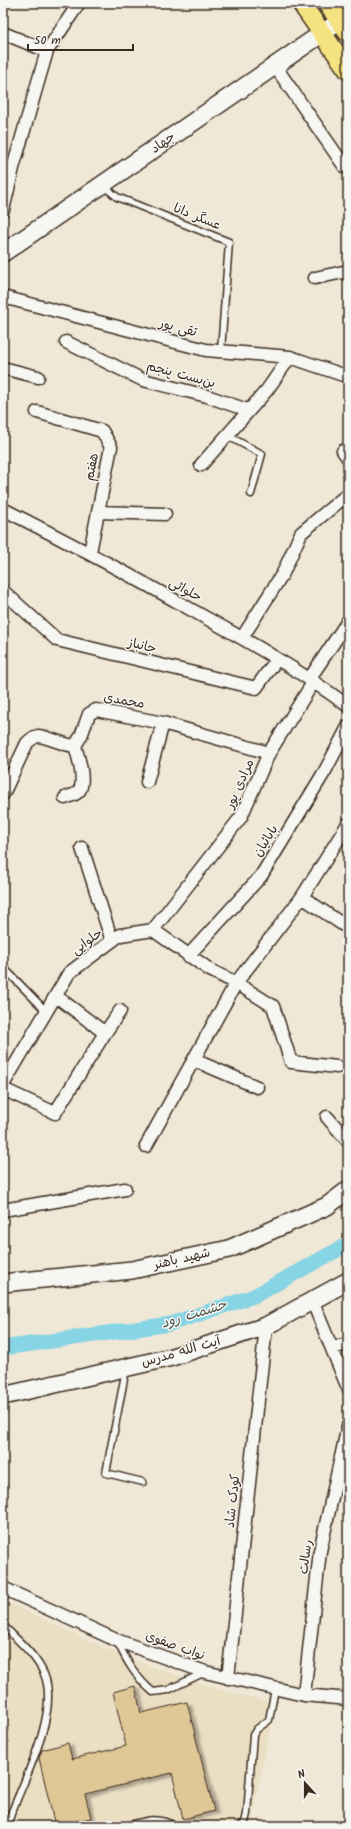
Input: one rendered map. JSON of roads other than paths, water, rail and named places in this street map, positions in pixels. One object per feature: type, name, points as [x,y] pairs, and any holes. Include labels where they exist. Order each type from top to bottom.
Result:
[{"type":"main road","points":[[301,3],[348,70]]},
{"type":"main road","points":[[327,3],[344,27]]},
{"type":"main road","name":"جهاد","points":[[3,253],[322,33],[344,27]]},
{"type":"main road","name":"شهید باهنر","points":[[3,1283],[132,1270],[229,1249],[327,1206],[348,1190]]},
{"type":"main road","name":"آیت الله مدرس","points":[[3,1396],[172,1357],[266,1326],[348,1282]]},
{"type":"street","points":[[3,210],[8,167],[47,50],[79,3]]},
{"type":"street","points":[[3,33],[47,50]]},
{"type":"street","points":[[275,66],[345,167]]},
{"type":"street","points":[[315,278],[348,271]]},
{"type":"street","name":"تقی پور","points":[[3,297],[206,350],[290,357],[343,375],[348,375]]},
{"type":"street","name":"بن‌بست پنجم","points":[[66,342],[142,380],[207,396],[247,410]]},
{"type":"street","points":[[201,466],[247,410],[267,390],[290,357]]},
{"type":"street","points":[[3,368],[38,378]]},
{"type":"street","name":"هفتم","points":[[37,412],[102,431],[111,447],[90,552]]},
{"type":"street","points":[[242,638],[283,573],[301,533],[348,494]]},
{"type":"street","name":"حلوائی","points":[[3,509],[90,552],[242,638],[312,680],[348,706]]},
{"type":"street","points":[[98,512],[165,514]]},
{"type":"street","name":"جانباز","points":[[3,591],[57,640],[256,688],[277,659]]},
{"type":"street","name":"مرادی پور","points":[[153,930],[241,818],[269,753],[348,621]]},
{"type":"street","name":"محمدی","points":[[74,746],[81,736],[89,714],[96,710],[163,723],[269,753]]},
{"type":"street","points":[[147,782],[163,723]]},
{"type":"street","name":"بابائیان","points":[[188,956],[261,876],[325,771],[348,726]]},
{"type":"street","points":[[3,794],[27,743],[32,738],[39,736],[65,745],[74,746],[82,776],[80,789],[75,794],[65,798]]},
{"type":"street","points":[[146,1146],[236,983],[302,897],[348,824]]},
{"type":"street","points":[[82,848],[112,941]]},
{"type":"street","points":[[302,897],[348,928]]},
{"type":"street","points":[[153,930],[210,970],[236,983],[273,1006],[291,1062],[337,1067]]},
{"type":"street","name":"حلوایی","points":[[3,1085],[69,973],[120,935],[153,930]]},
{"type":"street","points":[[56,996],[105,1033]]},
{"type":"street","points":[[3,1089],[55,1113],[120,1011]]},
{"type":"street","points":[[194,1060],[257,1087]]},
{"type":"street","points":[[327,1117],[348,1141]]},
{"type":"street","points":[[3,1210],[125,1189]]},
{"type":"street","points":[[312,1300],[348,1388]]},
{"type":"street","name":"کودک شاد","points":[[228,1678],[266,1326]]},
{"type":"street","points":[[332,1348],[348,1344]]},
{"type":"street","name":"رسالت","points":[[304,1695],[320,1551],[348,1426]]},
{"type":"street","name":"نواب صفوی","points":[[3,1588],[116,1640],[205,1672],[304,1695],[348,1699]]},
{"type":"lane","name":"عسگر دانا","points":[[103,184],[117,197],[229,242],[221,351]]},
{"type":"lane","points":[[226,435],[262,454],[251,494]]},
{"type":"lane","points":[[3,967],[47,1012]]},
{"type":"lane","points":[[126,1368],[106,1473],[143,1482]]},
{"type":"lane","points":[[3,1625],[30,1653],[44,1673],[49,1688],[49,1701],[42,1736],[11,1814],[9,1820],[10,1826]]},
{"type":"lane","points":[[116,1640],[128,1662],[143,1684],[152,1692],[168,1690],[205,1672]]},
{"type":"lane","points":[[240,1826],[245,1822],[247,1814],[253,1735],[257,1729],[269,1720],[275,1689]]},
{"type":"lane","points":[[126,1826],[159,1819],[175,1826]]},
{"type":"waterway","name":"حشمت رود","points":[[3,1348],[170,1324],[254,1296],[348,1244]]}]
